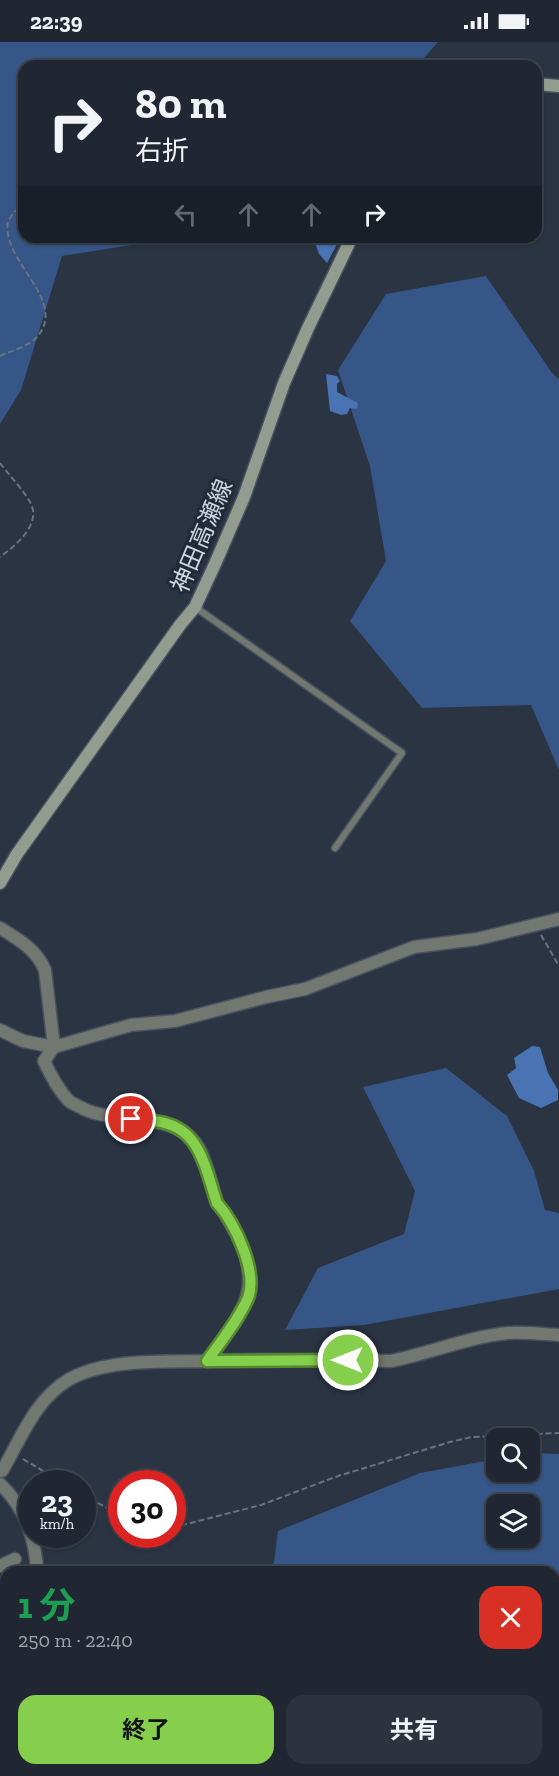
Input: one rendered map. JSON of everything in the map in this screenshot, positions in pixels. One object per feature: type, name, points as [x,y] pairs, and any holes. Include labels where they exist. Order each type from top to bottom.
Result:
[{"type":"main road","points":[[542,85],[559,86]]},
{"type":"main road","name":"神田高瀬線","points":[[0,883],[17,854],[195,607],[244,497],[284,383],[349,243]]},
{"type":"street","points":[[0,1030],[23,1041],[54,1047],[131,1025],[175,1021],[305,989],[414,947],[477,939],[559,919]]},
{"type":"street","points":[[0,928],[33,951],[45,970],[54,1047],[44,1061],[69,1102],[92,1113],[113,1118],[169,1124],[181,1130],[198,1147],[217,1203],[223,1209],[242,1246],[251,1276],[249,1296],[235,1322],[207,1361]]},
{"type":"street","points":[[36,1566],[27,1524],[1,1478],[20,1436],[35,1412],[69,1380],[98,1368],[157,1362],[391,1360],[420,1355],[472,1339],[509,1333],[559,1335]]},
{"type":"street","points":[[0,1566],[15,1559]]},
{"type":"lane","points":[[195,607],[402,753],[335,848]]},
{"type":"path","points":[[4,234],[5,226],[18,208]]},
{"type":"path","points":[[0,356],[36,339],[43,327],[44,317],[38,299],[30,288]]},
{"type":"path","points":[[0,463],[32,505],[33,521],[27,531],[0,557]]},
{"type":"path","points":[[535,925],[559,966]]},
{"type":"path","points":[[186,1524],[261,1505],[338,1476],[450,1442],[472,1437],[559,1433]]},
{"type":"path","points":[[13,1453],[42,1470]]},
{"type":"shaded area","points":[[0,42],[438,42],[422,60],[18,60],[18,243],[144,243],[62,256],[21,390],[0,424]]},
{"type":"shaded area","points":[[315,243],[338,243],[327,263],[319,254]]},
{"type":"shaded area","points":[[486,276],[552,373],[559,379],[559,770],[531,705],[422,708],[350,621],[386,561],[370,466],[338,370],[386,294]]},
{"type":"shaded area","points":[[326,374],[337,376],[340,381],[337,384],[337,392],[358,403],[357,409],[350,408],[347,414],[341,415],[330,411]]},
{"type":"shaded area","points":[[532,1046],[540,1047],[548,1073],[558,1090],[558,1100],[541,1108],[519,1098],[507,1075],[516,1068],[514,1058]]},
{"type":"shaded area","points":[[446,1068],[507,1116],[534,1171],[545,1210],[559,1213],[559,1289],[364,1325],[285,1330],[318,1268],[404,1234],[415,1191],[363,1087]]},
{"type":"shaded area","points":[[540,1453],[559,1454],[559,1566],[272,1566],[278,1531],[420,1473],[486,1461],[486,1482],[540,1482]]},
{"type":"route","points":[[131,1119],[169,1124],[181,1130],[198,1147],[217,1203],[223,1209],[242,1246],[251,1276],[249,1296],[235,1322],[207,1361],[348,1360]]}]
